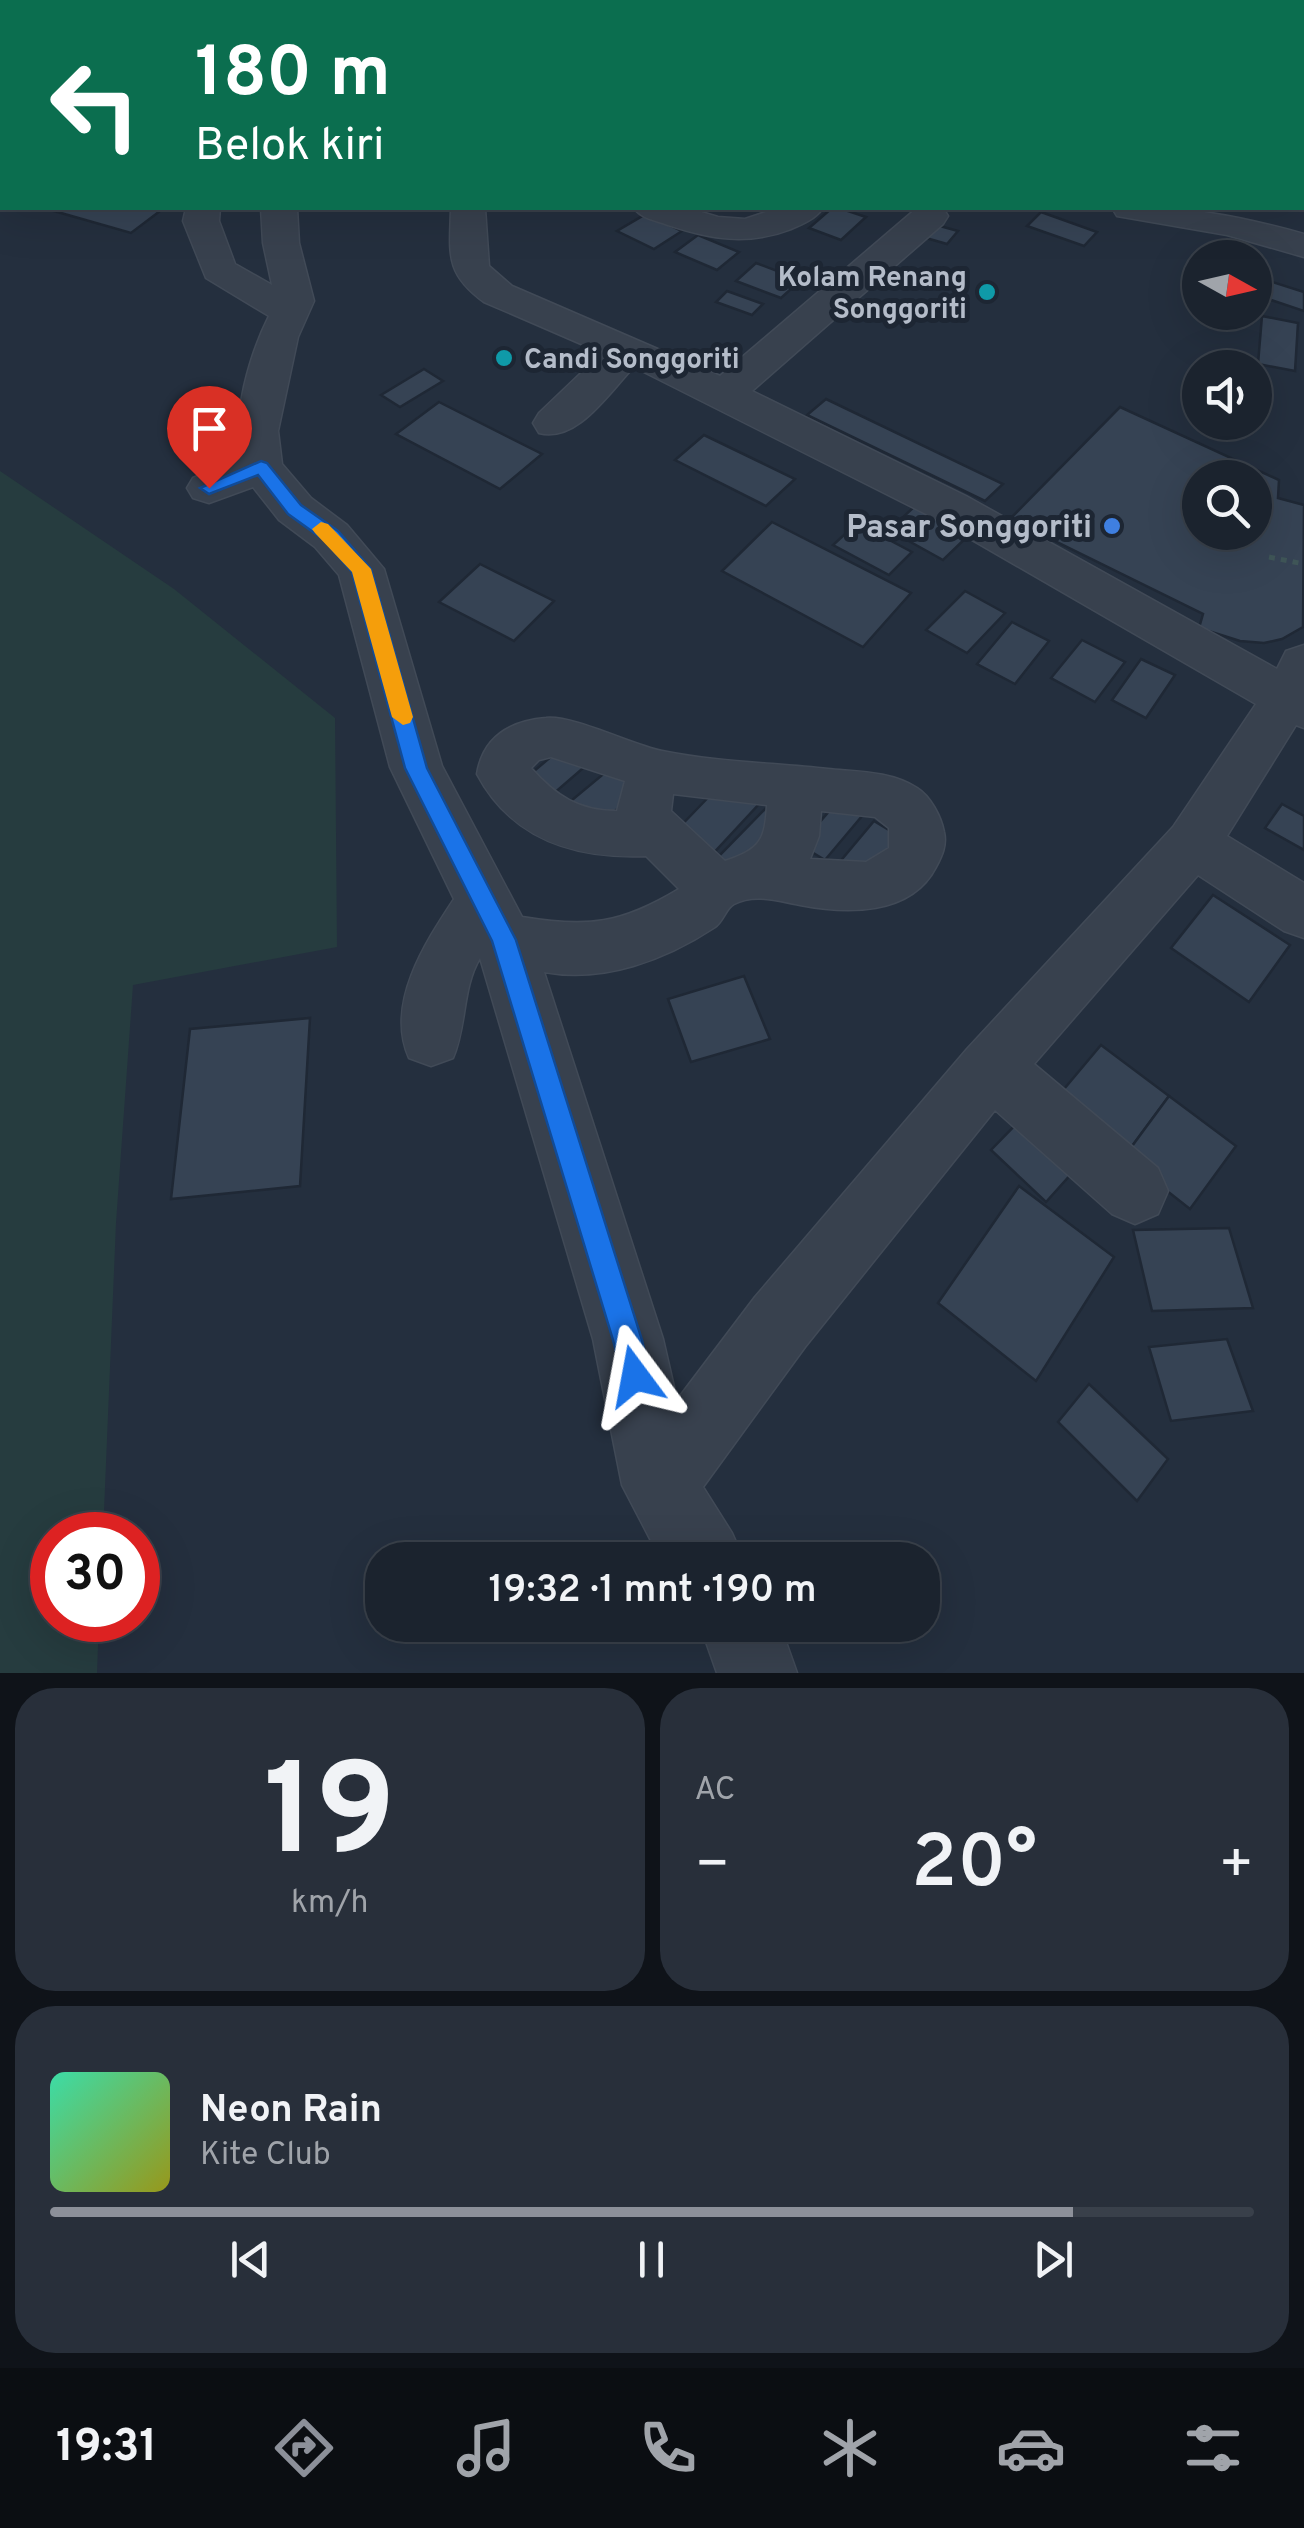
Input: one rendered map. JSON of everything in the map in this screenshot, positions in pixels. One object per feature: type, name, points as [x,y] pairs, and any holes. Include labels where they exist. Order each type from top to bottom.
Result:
[{"type":"street","points":[[204,210],[201,221],[219,270],[290,312]]},
{"type":"street","points":[[279,210],[281,243],[295,300],[278,337],[256,431],[261,467],[295,510],[331,536],[361,569],[416,768],[493,922],[628,1340],[659,1485],[694,1542]]},
{"type":"street","points":[[468,210],[467,256],[476,280],[498,294],[724,394],[950,507],[1298,690],[1193,843],[989,1070],[780,1322],[659,1485]]},
{"type":"street","points":[[660,210],[749,233],[771,227],[801,210]]},
{"type":"street","points":[[1155,210],[1231,216],[1304,246]]},
{"type":"street","points":[[724,394],[930,216]]},
{"type":"street","points":[[554,423],[628,349]]},
{"type":"street","points":[[209,488],[261,467]]},
{"type":"street","points":[[658,833],[614,836],[572,832],[530,806],[504,774],[506,758],[524,742],[550,737],[662,772],[898,801],[918,838],[918,852],[906,873],[874,885],[738,880],[658,833],[644,818],[653,778],[662,772]]},
{"type":"street","points":[[493,922],[564,950],[614,948],[698,908],[738,880],[785,857],[793,835],[795,786]]},
{"type":"street","points":[[1193,843],[1304,913]]},
{"type":"street","points":[[430,1038],[442,968],[493,922]]},
{"type":"street","points":[[989,1070],[1030,1098],[1136,1191]]},
{"type":"street","points":[[746,1642],[757,1673]]},
{"type":"path","points":[[1269,557],[1304,564]]},
{"type":"green space","points":[[0,471],[174,589],[335,718],[337,947],[133,985],[116,1223],[104,1512],[30,1512],[30,1642],[98,1642],[97,1673],[0,1673]]},
{"type":"building","points":[[56,210],[161,210],[131,233]]},
{"type":"building","points":[[830,210],[866,217],[841,240],[809,228]]},
{"type":"building","points":[[1041,212],[1097,232],[1084,246],[1027,226]]},
{"type":"building","points":[[646,214],[682,231],[654,249],[617,231]]},
{"type":"building","points":[[929,223],[958,231],[947,244],[919,236]]},
{"type":"building","points":[[698,235],[739,252],[717,270],[675,252]]},
{"type":"building","points":[[756,263],[801,280],[781,298],[736,281]]},
{"type":"building","points":[[1272,282],[1304,292],[1304,311],[1272,300]]},
{"type":"building","points":[[727,291],[763,304],[752,315],[716,302]]},
{"type":"building","points":[[1272,318],[1298,323],[1295,371],[1272,367],[1272,350],[1259,350],[1261,330],[1272,330]]},
{"type":"building","points":[[424,369],[443,381],[400,407],[381,395]]},
{"type":"building","points":[[826,399],[1003,484],[985,501],[807,415]]},
{"type":"building","points":[[439,402],[542,454],[500,489],[396,434]]},
{"type":"building","name":"Pasar Songgoriti","points":[[1120,407],[1182,435],[1182,440],[1192,440],[1235,460],[1182,460],[1182,550],[1272,550],[1272,477],[1279,480],[1278,498],[1304,505],[1303,627],[1282,639],[1264,643],[1240,641],[1199,628],[1203,614],[1010,519]]},
{"type":"building","points":[[704,435],[795,479],[766,506],[675,460]]},
{"type":"building","points":[[914,507],[970,534],[943,560],[889,530]]},
{"type":"building","points":[[772,522],[911,593],[863,647],[722,571]]},
{"type":"building","points":[[857,523],[912,552],[889,575],[833,545]]},
{"type":"building","points":[[480,564],[554,601],[514,641],[439,602]]},
{"type":"building","points":[[965,591],[1005,613],[967,653],[926,630]]},
{"type":"building","points":[[1012,622],[1049,641],[1015,684],[977,664]]},
{"type":"building","points":[[1082,640],[1125,662],[1095,702],[1051,678]]},
{"type":"building","points":[[1141,659],[1175,675],[1146,718],[1112,700]]},
{"type":"building","points":[[565,745],[589,763],[545,801],[521,782]]},
{"type":"building","points":[[613,766],[642,788],[588,834],[560,810]]},
{"type":"building","points":[[724,781],[759,804],[707,860],[671,836]]},
{"type":"building","points":[[838,801],[862,816],[825,860],[800,845]]},
{"type":"building","points":[[1282,804],[1304,816],[1304,850],[1265,828]]},
{"type":"building","points":[[766,808],[791,825],[740,877],[715,860]]},
{"type":"building","points":[[874,821],[902,838],[866,882],[838,864]]},
{"type":"building","points":[[1213,895],[1290,945],[1249,1002],[1171,948]]},
{"type":"building","points":[[744,976],[770,1039],[691,1062],[668,999]]},
{"type":"building","points":[[310,1018],[300,1186],[171,1199],[190,1029]]},
{"type":"building","points":[[1101,1045],[1169,1096],[1124,1157],[1054,1101]]},
{"type":"building","points":[[1169,1096],[1236,1146],[1190,1209],[1124,1157]]},
{"type":"building","points":[[1027,1113],[1081,1163],[1046,1202],[991,1150]]},
{"type":"building","points":[[1019,1186],[1114,1257],[1036,1381],[938,1303]]},
{"type":"building","points":[[1229,1228],[1253,1308],[1152,1311],[1133,1230]]},
{"type":"building","points":[[1227,1339],[1253,1411],[1171,1421],[1149,1347]]},
{"type":"building","points":[[1089,1384],[1168,1459],[1137,1501],[1058,1422]]},
{"type":"slow traffic","points":[[321,529],[361,569],[403,717]]},
{"type":"place","name":"Kolam Renang Songgoriti","points":[[987,292]]},
{"type":"place","name":"Candi Songgoriti","points":[[504,358]]},
{"type":"place","name":"Pasar Songgoriti","points":[[1112,526]]},
{"type":"route","points":[[209,488],[261,467],[295,510],[331,536],[361,569],[416,768],[504,940],[628,1340],[635,1376]]}]
